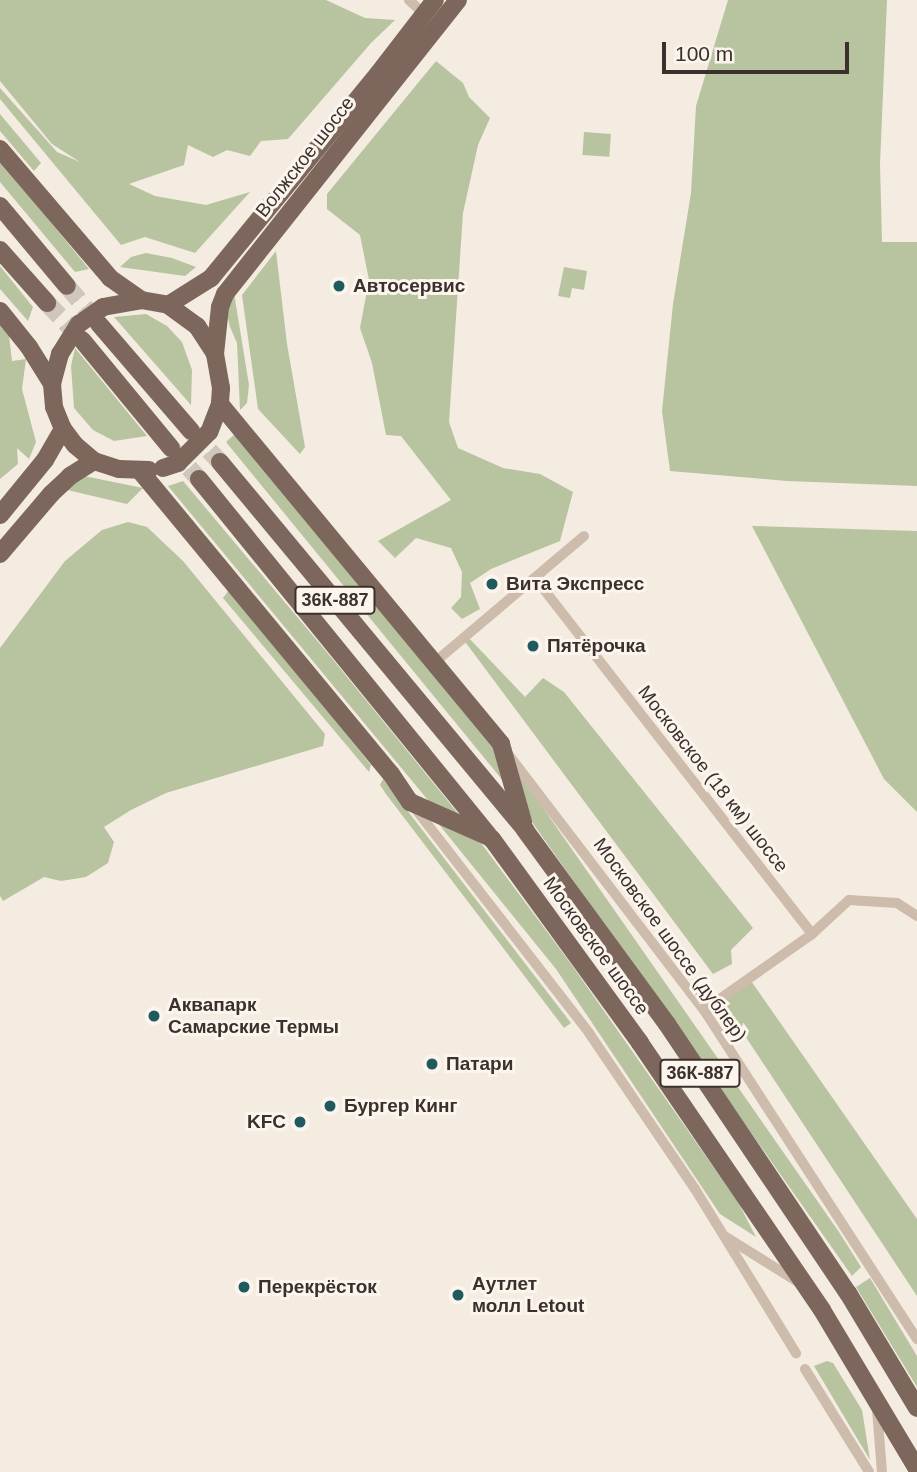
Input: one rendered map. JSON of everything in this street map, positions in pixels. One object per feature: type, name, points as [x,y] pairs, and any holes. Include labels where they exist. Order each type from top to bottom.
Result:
[{"type":"main road","name":"Волжское шоссе","points":[[215,354],[220,307],[225,294],[458,0]]},
{"type":"main road","name":"Волжское шоссе","points":[[168,305],[211,278],[379,74],[429,7]]},
{"type":"main road","points":[[0,149],[110,278],[141,300],[168,305],[197,326],[215,354],[221,388],[220,404],[178,463],[141,472],[94,461],[75,446],[62,429],[54,407],[52,384],[60,354],[79,324],[141,300]]},
{"type":"main road","points":[[0,206],[67,286]]},
{"type":"main road","points":[[0,250],[47,303]]},
{"type":"main road","points":[[0,311],[29,347],[52,384]]},
{"type":"main road","points":[[101,316],[200,432]]},
{"type":"main road","points":[[82,340],[171,448]]},
{"type":"main road","points":[[220,404],[501,744],[525,830]]},
{"type":"main road","points":[[0,515],[45,460],[62,429]]},
{"type":"main road","points":[[0,554],[51,494],[70,476],[94,461]]},
{"type":"main road","name":"Московское шоссе","points":[[220,462],[525,830],[667,1024],[865,1322],[917,1408]]},
{"type":"main road","points":[[141,472],[391,774],[410,802],[492,839]]},
{"type":"main road","name":"Московское шоссе","points":[[199,479],[492,839],[640,1043],[807,1288],[917,1469]]},
{"type":"main road","points":[[837,1337],[865,1322]]},
{"type":"street","points":[[408,0],[429,7]]},
{"type":"street","points":[[435,662],[584,536]]},
{"type":"street","name":"Московское (18 км) шоссе","points":[[535,578],[813,934]]},
{"type":"street","name":"Московское шоссе (дублер)","points":[[501,744],[704,1010],[917,1339]]},
{"type":"street","points":[[410,802],[589,1033],[724,1235],[796,1353]]},
{"type":"street","points":[[704,1010],[813,934],[849,900],[897,903],[917,916]]},
{"type":"street","points":[[724,1235],[807,1288]]},
{"type":"street","points":[[805,1369],[869,1472]]},
{"type":"street","points":[[876,1399],[882,1472]]},
{"type":"green space","points":[[0,0],[326,0],[365,18],[395,20],[371,43],[288,139],[261,141],[250,156],[227,150],[213,157],[188,145],[184,165],[129,184],[155,196],[206,205],[250,192],[195,253],[145,237],[121,245],[0,99],[0,88],[57,152],[80,162],[52,144],[0,81]]},
{"type":"green space","points":[[728,0],[887,0],[880,164],[882,242],[917,242],[917,486],[787,481],[670,471],[662,411],[673,304],[691,193],[696,106]]},
{"type":"green space","points":[[436,61],[463,83],[469,97],[490,118],[478,145],[463,213],[449,422],[458,448],[503,468],[540,474],[573,492],[560,541],[491,569],[470,583],[480,609],[462,619],[451,608],[461,597],[462,572],[451,548],[416,538],[395,558],[378,541],[451,500],[401,436],[386,435],[372,363],[360,328],[369,280],[360,235],[327,209],[327,194]]},
{"type":"green space","points":[[0,114],[41,163],[34,171],[0,131]]},
{"type":"green space","points":[[584,132],[611,134],[609,157],[582,155]]},
{"type":"green space","points":[[0,160],[89,269],[75,272],[0,182]]},
{"type":"green space","points":[[276,251],[287,344],[305,447],[300,454],[258,409],[242,295]]},
{"type":"green space","points":[[146,253],[172,258],[196,267],[185,276],[120,267],[131,257]]},
{"type":"green space","points":[[0,266],[33,307],[28,321],[0,289]]},
{"type":"green space","points":[[564,267],[587,271],[584,290],[572,288],[570,298],[558,296]]},
{"type":"green space","points":[[234,293],[249,385],[247,403],[240,410],[237,343],[223,298]]},
{"type":"green space","points":[[0,311],[7,319],[12,361],[26,359],[22,389],[36,442],[29,459],[17,448],[18,464],[0,479]]},
{"type":"green space","points":[[146,314],[167,326],[182,342],[192,370],[191,405],[114,317]]},
{"type":"green space","points":[[75,348],[147,436],[114,441],[93,430],[74,408],[71,366]]},
{"type":"green space","points":[[235,434],[494,749],[504,782],[226,442]]},
{"type":"green space","points":[[74,474],[143,488],[127,504],[63,489]]},
{"type":"green space","points":[[183,481],[465,822],[437,811],[168,486]]},
{"type":"green space","points":[[128,522],[147,527],[183,561],[325,734],[323,746],[166,793],[104,827],[114,842],[108,863],[86,877],[61,881],[44,877],[3,901],[0,896],[0,648],[65,561],[102,530]]},
{"type":"green space","points":[[752,526],[917,531],[917,812],[884,779]]},
{"type":"green space","points":[[229,590],[371,765],[369,772],[223,598]]},
{"type":"green space","points":[[467,636],[525,697],[543,678],[564,692],[753,928],[731,950],[732,964],[713,974],[463,639]]},
{"type":"green space","points":[[511,762],[839,1232],[861,1267],[852,1276],[527,815]]},
{"type":"green space","points":[[383,779],[571,1023],[564,1028],[386,794],[380,785]]},
{"type":"green space","points":[[433,817],[481,843],[571,964],[738,1202],[756,1237],[720,1214],[556,969]]},
{"type":"green space","points":[[749,978],[917,1219],[917,1296],[720,998]]},
{"type":"green space","points":[[870,1278],[917,1356],[917,1387],[856,1287]]},
{"type":"green space","points":[[827,1361],[833,1363],[862,1410],[870,1460],[814,1366]]},
{"type":"tunnel","points":[[67,286],[99,324]]},
{"type":"tunnel","points":[[47,303],[82,340]]},
{"type":"tunnel","points":[[191,431],[220,462]]},
{"type":"tunnel","points":[[171,448],[199,479]]},
{"type":"place","name":"Автосервис","points":[[339,286]]},
{"type":"place","name":"Вита Экспресс","points":[[492,584]]},
{"type":"place","name":"Пятёрочка","points":[[533,646]]},
{"type":"place","name":"Аквапарк Самарские Термы","points":[[154,1016]]},
{"type":"place","name":"Патари","points":[[432,1064]]},
{"type":"place","name":"Бургер Кинг","points":[[330,1106]]},
{"type":"place","name":"KFC","points":[[300,1122]]},
{"type":"place","name":"Перекрёсток","points":[[244,1287]]},
{"type":"place","name":"Аутлет молл Letout","points":[[458,1295]]}]
